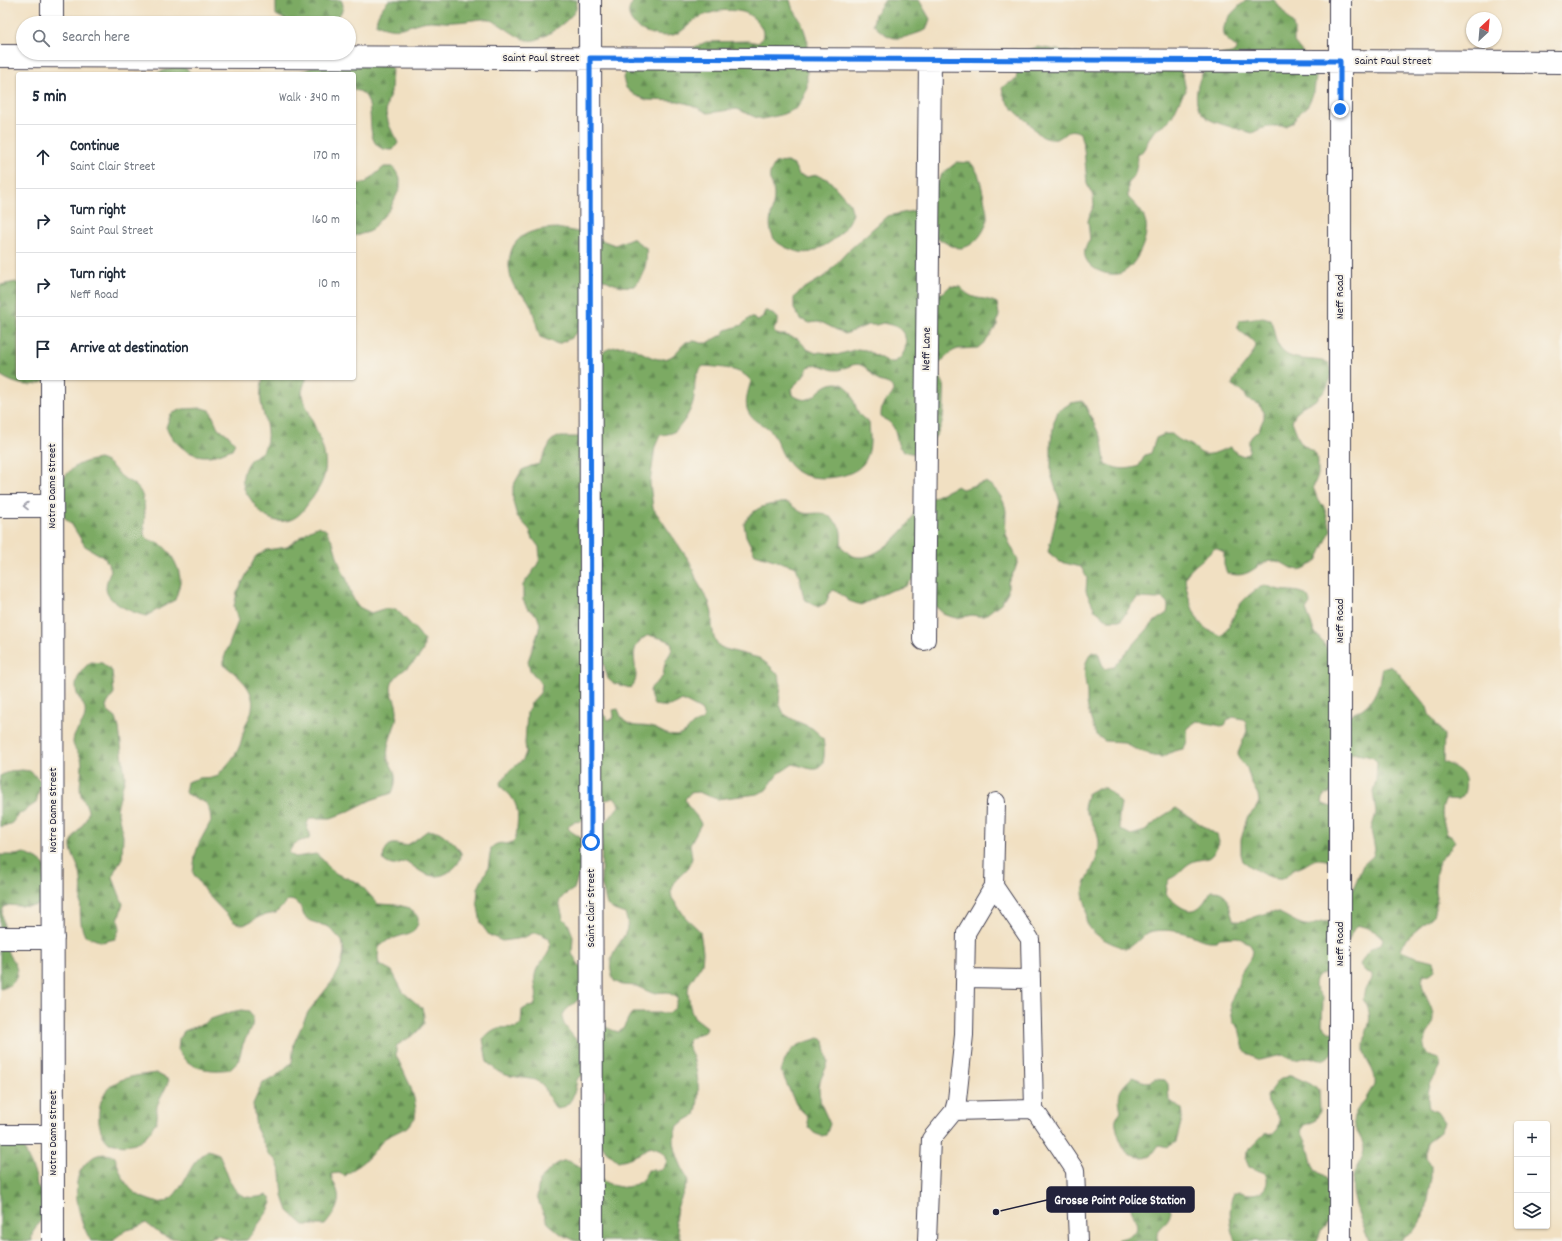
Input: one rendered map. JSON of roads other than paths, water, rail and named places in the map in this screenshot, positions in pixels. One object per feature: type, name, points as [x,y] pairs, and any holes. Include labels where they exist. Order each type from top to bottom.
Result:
[{"type":"street","points":[[52,0],[52,16]]},
{"type":"street","name":"Saint Clair Street","points":[[590,0],[592,1241]]},
{"type":"street","name":"Neff Road","points":[[1340,0],[1340,1241]]},
{"type":"street","name":"Saint Paul Street","points":[[0,56],[16,58]]},
{"type":"street","name":"Saint Paul Street","points":[[356,59],[590,58],[1562,62]]},
{"type":"street","name":"Saint Paul Street","points":[[42,60],[231,60]]},
{"type":"street","name":"Neff Lane","points":[[924,639],[930,60]]},
{"type":"street","name":"Notre Dame Street","points":[[52,380],[53,1241]]},
{"type":"street","points":[[0,506],[52,506]]},
{"type":"street","points":[[0,938],[53,938]]},
{"type":"lane","points":[[927,1241],[931,1138],[954,1111],[957,1100],[964,1035],[966,933],[994,886],[996,802]]},
{"type":"lane","points":[[994,886],[1030,939],[1034,1109],[1075,1170],[1078,1241]]},
{"type":"lane","points":[[965,978],[1031,979]]},
{"type":"lane","points":[[954,1111],[1034,1109]]},
{"type":"lane","points":[[0,1134],[53,1134]]},
{"type":"place","name":"Grosse Point Police Station","points":[[996,1212]]}]
